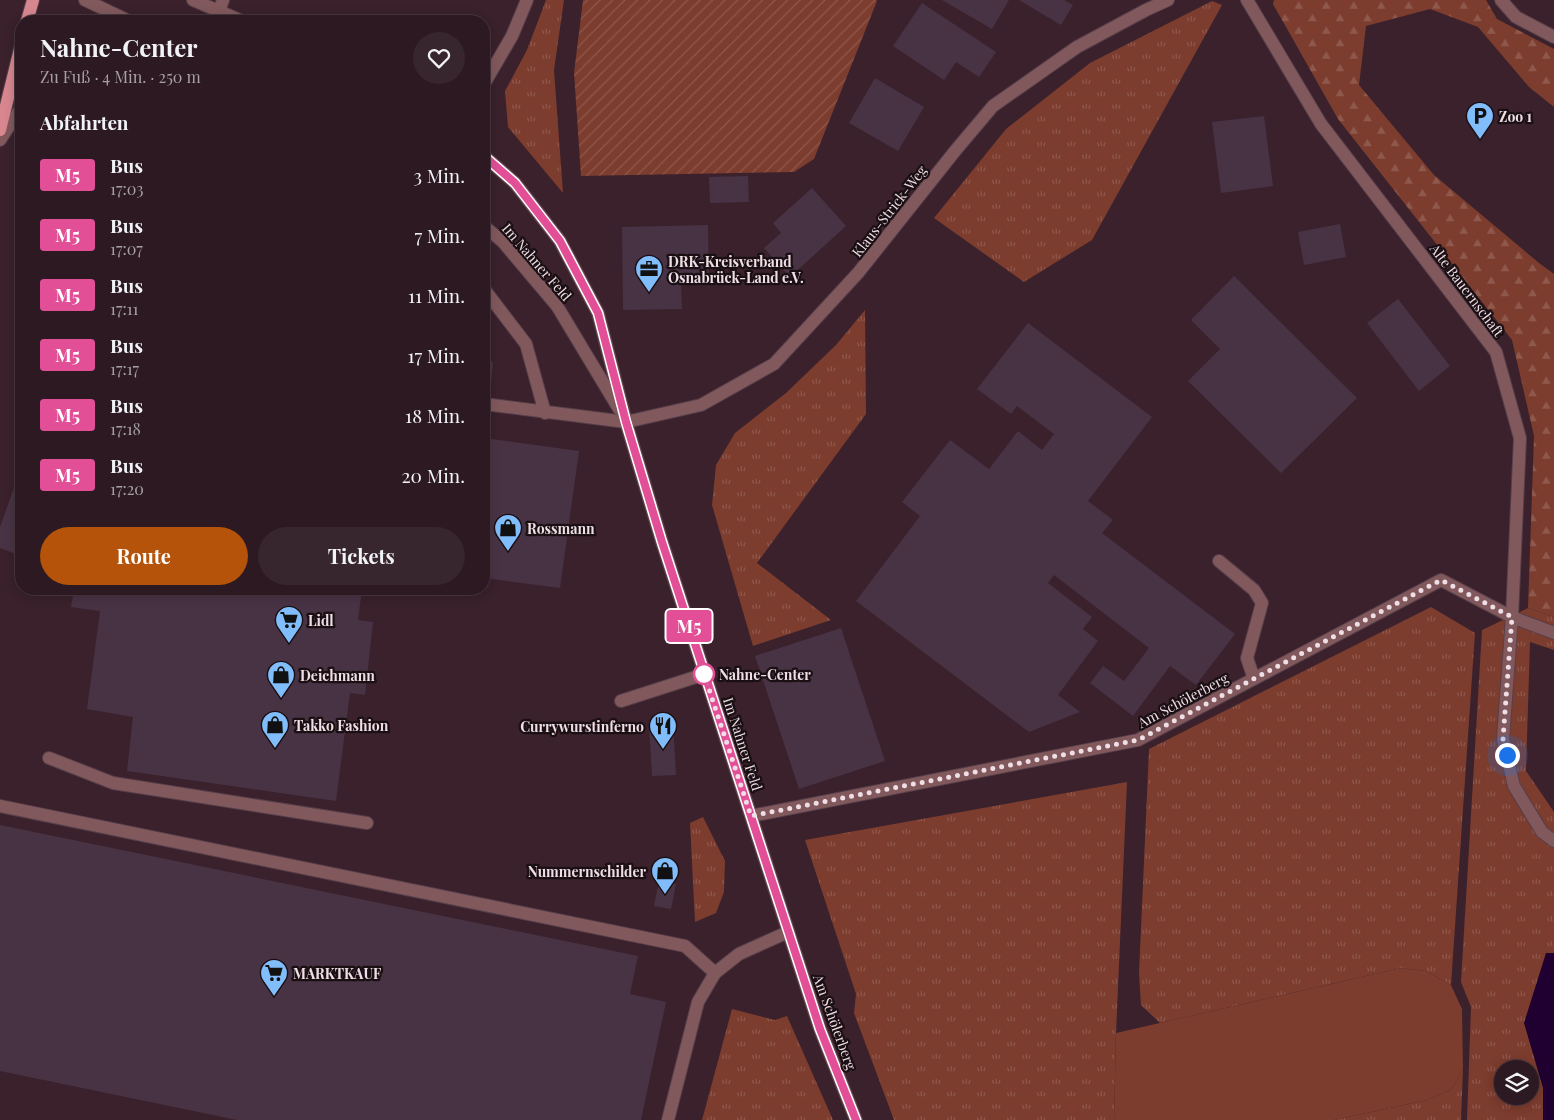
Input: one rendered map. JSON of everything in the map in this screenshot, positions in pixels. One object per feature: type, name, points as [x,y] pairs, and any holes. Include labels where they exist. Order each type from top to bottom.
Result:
[{"type":"main road","points":[[29,15],[33,0]]},
{"type":"main road","points":[[0,130],[15,69]]},
{"type":"street","points":[[85,0],[116,15]]},
{"type":"street","points":[[193,0],[221,6],[234,15]]},
{"type":"street","points":[[490,74],[512,36],[527,0]]},
{"type":"street","name":"Klaus-Strick-Weg","points":[[490,405],[626,422],[701,406],[774,364],[858,273],[993,106],[1077,47],[1168,0]]},
{"type":"street","name":"Alte Bauernschaft","points":[[1247,0],[1321,124],[1496,352],[1520,438],[1512,617],[1503,739],[1514,786],[1542,832],[1554,841]]},
{"type":"street","points":[[1501,0],[1516,17],[1554,37]]},
{"type":"street","points":[[0,140],[15,117]]},
{"type":"street","name":"Im Nahner Feld","points":[[490,161],[515,183],[560,241],[598,313],[626,422],[662,542],[788,932]]},
{"type":"street","name":"Im Nahner Feld","points":[[490,231],[503,242],[558,306],[626,422]]},
{"type":"street","points":[[490,297],[526,344],[545,413]]},
{"type":"street","points":[[1219,561],[1254,590],[1262,603],[1247,658],[1254,679]]},
{"type":"street","name":"Am Schölerberg","points":[[751,816],[1138,740],[1441,580],[1512,617]]},
{"type":"street","points":[[1512,617],[1554,633]]},
{"type":"street","points":[[620,701],[704,674]]},
{"type":"street","points":[[48,758],[113,784],[367,824]]},
{"type":"street","points":[[0,806],[685,946],[715,972]]},
{"type":"street","points":[[668,1120],[698,1002],[715,972],[739,954],[788,932]]},
{"type":"street","name":"Am Schölerberg","points":[[788,932],[820,1029],[856,1120]]},
{"type":"green space","points":[[546,0],[564,0],[554,70],[563,193],[508,127],[505,91],[527,50]]},
{"type":"green space","points":[[583,0],[877,1],[814,159],[794,172],[581,176],[574,73]]},
{"type":"green space","points":[[1274,0],[1486,0],[1497,19],[1554,49],[1554,107],[1529,87],[1478,27],[1430,9],[1366,26],[1359,85],[1434,175],[1554,274],[1554,617],[1528,608],[1534,436],[1512,340],[1338,119],[1273,4]]},
{"type":"green space","points":[[1212,1],[1222,5],[1092,240],[1024,282],[934,218],[1006,129],[1090,63]]},
{"type":"green space","points":[[865,310],[866,414],[757,563],[831,620],[753,646],[712,505],[716,465],[735,433],[786,393],[836,345]]},
{"type":"green space","points":[[1431,607],[1475,633],[1451,985],[1426,971],[1401,968],[1160,1023],[1141,1005],[1139,973],[1149,749]]},
{"type":"green space","points":[[1528,608],[1554,617],[1554,650],[1530,642],[1526,771],[1554,812],[1554,1120],[1467,1120],[1471,1007],[1461,982],[1482,630]]},
{"type":"green space","points":[[1127,782],[1114,1120],[894,1120],[854,1013],[856,994],[805,840]]},
{"type":"green space","points":[[703,817],[725,861],[724,892],[716,913],[695,922],[690,823]]},
{"type":"green space","points":[[1401,968],[1426,971],[1451,985],[1462,1009],[1463,1069],[1452,1089],[1427,1100],[1334,1120],[1114,1120],[1116,1033]]},
{"type":"green space","points":[[732,1009],[775,1020],[787,1016],[833,1120],[702,1120]]},
{"type":"green space","points":[[1463,1069],[1461,1120],[1334,1120],[1427,1100],[1452,1089]]},
{"type":"shaded area","points":[[1546,953],[1554,953],[1554,1120],[1543,1120],[1543,1088],[1539,1074],[1539,1060],[1535,1060],[1524,1023]]},
{"type":"building","points":[[942,0],[1009,0],[992,29]]},
{"type":"building","points":[[1019,0],[1064,0],[1073,5],[1061,25]]},
{"type":"building","points":[[922,3],[996,52],[979,77],[956,62],[944,80],[893,46]]},
{"type":"building","points":[[875,78],[924,107],[898,151],[849,123]]},
{"type":"building","points":[[1264,116],[1273,186],[1221,193],[1212,122]]},
{"type":"building","points":[[748,176],[749,202],[710,203],[709,177]]},
{"type":"building","points":[[812,188],[846,226],[790,277],[764,248],[781,233],[773,223]]},
{"type":"building","points":[[1340,224],[1346,257],[1304,265],[1298,232]]},
{"type":"building","points":[[708,225],[709,284],[681,284],[682,309],[623,310],[622,227]]},
{"type":"building","points":[[1234,276],[1357,398],[1281,473],[1188,381],[1220,349],[1191,320]]},
{"type":"building","points":[[1398,299],[1450,366],[1419,391],[1367,323]]},
{"type":"building","points":[[1028,323],[1152,417],[1088,501],[1113,520],[1102,533],[1235,634],[1196,685],[1170,666],[1133,716],[1090,683],[1103,666],[1124,681],[1149,648],[1054,575],[1048,583],[1092,617],[1083,629],[1098,641],[1058,695],[1080,712],[1029,732],[856,601],[920,516],[902,502],[950,440],[989,469],[1018,431],[1042,450],[1054,434],[1017,406],[1011,414],[977,389]]},
{"type":"building","points":[[490,359],[493,363],[490,392]]},
{"type":"building","points":[[490,439],[579,451],[560,588],[490,579]]},
{"type":"building","points":[[15,485],[15,554],[0,548],[0,527]]},
{"type":"building","points":[[73,595],[361,595],[358,620],[373,622],[365,695],[350,693],[336,801],[127,771],[133,717],[87,709],[100,611],[71,607]]},
{"type":"building","points":[[841,628],[885,761],[799,789],[755,656]]},
{"type":"building","name":"Currywurstinferno","points":[[673,724],[676,775],[652,776],[649,726]]},
{"type":"building","points":[[0,825],[638,956],[630,994],[666,1002],[641,1120],[237,1120],[0,1071]]},
{"type":"building","name":"Nummernschilder","points":[[659,881],[676,884],[671,909],[654,906]]},
{"type":"bus line","name":"M5","points":[[490,161],[515,183],[560,241],[598,313],[626,422],[662,542],[820,1029],[856,1120]]},
{"type":"place","name":"Zoo 1","points":[[1480,140]]},
{"type":"place","name":"DRK-Kreisverband Osnabrück-Land e.V.","points":[[649,293]]},
{"type":"place","name":"Rossmann","points":[[508,552]]},
{"type":"place","name":"Lidl","points":[[289,644]]},
{"type":"place","name":"Nahne-Center","points":[[704,674]]},
{"type":"place","name":"Deichmann","points":[[281,699]]},
{"type":"place","name":"Takko Fashion","points":[[275,749]]},
{"type":"place","name":"Currywurstinferno","points":[[663,750]]},
{"type":"place","name":"Nummernschilder","points":[[665,895]]},
{"type":"place","name":"MARKTKAUF","points":[[274,997]]},
{"type":"route","points":[[704,674],[751,816],[1138,740],[1441,580],[1512,617],[1503,739],[1507,755]]}]
